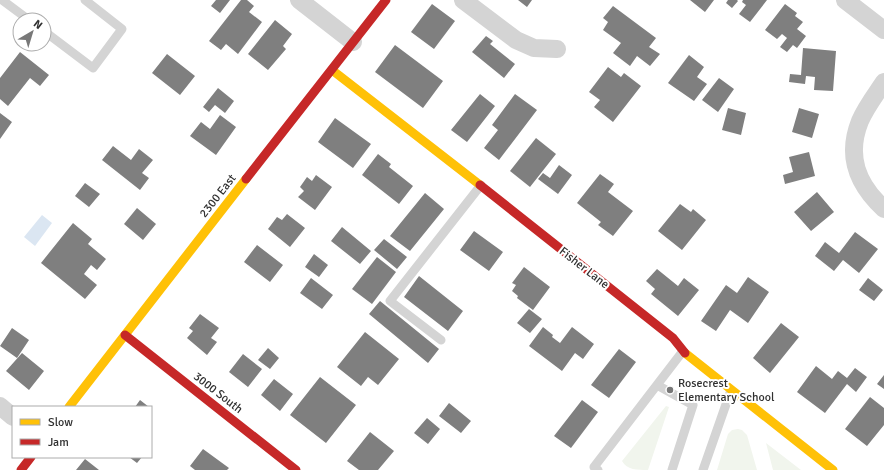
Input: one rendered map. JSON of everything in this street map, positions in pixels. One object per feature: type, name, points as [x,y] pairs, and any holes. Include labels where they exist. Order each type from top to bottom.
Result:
[{"type":"street","points":[[299,0],[354,42]]},
{"type":"street","name":"2300 East","points":[[70,406],[386,0]]},
{"type":"street","points":[[463,0],[516,40],[534,48],[557,49]]},
{"type":"street","points":[[845,0],[884,30]]},
{"type":"street","name":"Fisher Lane","points":[[332,70],[481,185],[674,338],[684,351],[833,470]]},
{"type":"street","points":[[884,82],[861,120],[856,134],[854,149],[855,165],[860,179],[867,191],[884,208]]},
{"type":"street","name":"3000 South","points":[[125,335],[296,470]]},
{"type":"street","points":[[0,406],[12,416]]},
{"type":"street","points":[[21,470],[30,458]]},
{"type":"lane","points":[[2,0],[18,12]]},
{"type":"lane","points":[[52,37],[93,68],[122,29],[85,0]]},
{"type":"lane","points":[[441,340],[390,301],[481,185]]},
{"type":"lane","points":[[598,470],[594,467],[684,351]]},
{"type":"lane","points":[[657,385],[693,405],[672,470]]},
{"type":"lane","points":[[703,470],[731,389]]},
{"type":"shaded area","points":[[42,215],[52,223],[35,246],[24,237]]},
{"type":"shaded area","points":[[666,406],[669,407],[648,470],[636,470],[630,468],[622,461]]},
{"type":"shaded area","points":[[732,430],[742,430],[747,435],[757,470],[717,470],[728,434]]},
{"type":"shaded area","points":[[766,443],[801,470],[773,470]]},
{"type":"building","points":[[216,0],[230,0],[220,13],[211,6]]},
{"type":"building","points":[[241,0],[247,0],[254,6],[249,12],[262,22],[238,54],[226,44],[221,50],[209,41]]},
{"type":"building","points":[[518,0],[532,0],[527,7]]},
{"type":"building","points":[[690,0],[714,0],[705,12]]},
{"type":"building","points":[[728,0],[738,1],[732,8],[726,3]]},
{"type":"building","points":[[743,0],[767,0],[750,22],[739,14],[746,5],[742,2]]},
{"type":"building","points":[[432,4],[455,21],[434,49],[411,32]]},
{"type":"building","points":[[785,4],[797,13],[795,16],[803,22],[797,29],[806,36],[797,48],[793,45],[787,52],[780,47],[787,38],[782,34],[777,39],[765,30]]},
{"type":"building","points":[[613,6],[656,38],[649,47],[660,54],[650,66],[637,56],[630,66],[613,53],[621,43],[603,30],[608,22],[603,18]]},
{"type":"building","points":[[275,20],[292,34],[283,46],[286,49],[268,70],[248,54]]},
{"type":"building","points":[[486,36],[493,41],[490,44],[515,64],[504,78],[472,52]]},
{"type":"building","points":[[395,45],[443,81],[423,108],[375,72]]},
{"type":"building","points":[[803,48],[836,51],[833,91],[814,90],[815,77],[806,76],[805,84],[789,82],[790,74],[801,75]]},
{"type":"building","points":[[20,52],[49,75],[40,86],[30,78],[8,106],[0,99],[0,78]]},
{"type":"building","points":[[167,54],[195,76],[180,95],[152,73]]},
{"type":"building","points":[[689,55],[704,67],[697,77],[707,84],[694,101],[668,83]]},
{"type":"building","points":[[608,67],[621,77],[624,73],[641,86],[613,122],[594,107],[600,100],[589,92]]},
{"type":"building","points":[[719,78],[734,89],[718,112],[702,100]]},
{"type":"building","points":[[218,88],[234,101],[225,113],[215,105],[209,112],[203,107]]},
{"type":"building","points":[[480,94],[495,106],[467,142],[451,130]]},
{"type":"building","points":[[515,94],[537,110],[499,160],[484,148],[498,130],[492,125]]},
{"type":"building","points":[[728,108],[746,113],[741,135],[722,130]]},
{"type":"building","points":[[799,108],[819,114],[812,138],[792,132]]},
{"type":"building","points":[[0,113],[12,122],[0,139]]},
{"type":"building","points":[[220,115],[236,127],[216,155],[190,136],[201,122],[210,129]]},
{"type":"building","points":[[335,118],[371,144],[353,168],[318,142]]},
{"type":"building","points":[[536,138],[556,154],[530,187],[510,171]]},
{"type":"building","points":[[113,146],[131,160],[139,149],[153,160],[142,173],[149,178],[140,190],[102,160]]},
{"type":"building","points":[[809,152],[815,176],[785,184],[783,175],[793,172],[789,157]]},
{"type":"building","points":[[378,154],[391,164],[389,167],[413,186],[399,204],[362,175]]},
{"type":"building","points":[[559,165],[572,175],[558,194],[538,179],[543,173],[550,178]]},
{"type":"building","points":[[600,174],[614,184],[608,192],[633,211],[613,236],[598,225],[601,222],[577,203]]},
{"type":"building","points":[[316,175],[332,187],[315,210],[298,197],[304,191],[300,187],[307,177],[312,181]]},
{"type":"building","points":[[85,183],[100,194],[89,207],[75,196]]},
{"type":"building","points":[[817,192],[834,212],[811,231],[794,212]]},
{"type":"building","points":[[425,193],[444,209],[410,251],[390,236]]},
{"type":"building","points":[[680,204],[691,212],[693,209],[706,220],[682,250],[658,231]]},
{"type":"building","points":[[137,208],[156,224],[143,240],[124,224]]},
{"type":"building","points":[[287,214],[305,228],[290,247],[268,229],[277,217],[282,220]]},
{"type":"building","points":[[73,223],[92,239],[88,244],[106,259],[97,270],[91,265],[84,274],[97,285],[85,299],[41,263]]},
{"type":"building","points":[[342,227],[371,251],[360,264],[331,241]]},
{"type":"building","points":[[474,231],[503,252],[489,271],[460,250]]},
{"type":"building","points":[[855,232],[878,249],[859,273],[843,260],[834,271],[815,256],[825,242],[839,253]]},
{"type":"building","points":[[384,239],[407,257],[397,269],[374,250]]},
{"type":"building","points":[[257,245],[283,265],[270,282],[244,262]]},
{"type":"building","points":[[314,254],[328,265],[319,277],[305,267]]},
{"type":"building","points":[[377,257],[396,272],[372,304],[352,289]]},
{"type":"building","points":[[524,267],[550,287],[533,310],[517,298],[518,296],[512,291],[516,285],[512,283]]},
{"type":"building","points":[[657,269],[678,286],[684,278],[699,290],[678,316],[651,294],[655,289],[646,281]]},
{"type":"building","points":[[419,276],[463,311],[448,331],[404,297]]},
{"type":"building","points":[[748,277],[769,292],[748,323],[730,310],[716,331],[701,321],[726,285],[737,293]]},
{"type":"building","points":[[311,278],[333,295],[322,309],[300,293]]},
{"type":"building","points":[[868,278],[883,290],[874,301],[859,290]]},
{"type":"building","points":[[380,301],[439,349],[428,363],[369,314]]},
{"type":"building","points":[[529,309],[542,319],[530,333],[517,323]]},
{"type":"building","points":[[200,314],[219,328],[211,338],[217,342],[207,355],[187,338],[193,331],[189,328]]},
{"type":"building","points":[[781,323],[799,337],[770,373],[753,358]]},
{"type":"building","points":[[543,327],[560,343],[572,327],[594,344],[583,359],[575,353],[562,371],[529,346]]},
{"type":"building","points":[[12,328],[29,340],[17,358],[0,346]]},
{"type":"building","points":[[365,332],[399,359],[378,385],[368,377],[361,386],[337,367]]},
{"type":"building","points":[[268,348],[279,358],[270,369],[258,360]]},
{"type":"building","points":[[619,349],[636,362],[609,398],[591,385]]},
{"type":"building","points":[[22,353],[44,371],[29,390],[6,371]]},
{"type":"building","points":[[243,354],[262,369],[248,387],[229,372]]},
{"type":"building","points":[[816,366],[832,379],[838,371],[847,378],[855,368],[867,377],[856,392],[847,384],[825,413],[797,392]]},
{"type":"building","points":[[884,375],[884,389],[877,384]]},
{"type":"building","points":[[320,377],[356,405],[326,443],[290,415]]},
{"type":"building","points":[[274,379],[293,394],[280,411],[261,395]]},
{"type":"building","points":[[870,397],[884,408],[884,425],[867,446],[845,429]]},
{"type":"building","points":[[140,400],[148,406],[136,406]]},
{"type":"building","points":[[582,400],[598,412],[571,448],[554,436]]},
{"type":"building","points":[[449,403],[471,421],[461,433],[439,416]]},
{"type":"building","points":[[427,418],[440,429],[428,444],[414,433]]},
{"type":"building","points":[[370,432],[394,451],[378,470],[359,470],[347,461]]},
{"type":"building","points":[[203,449],[229,468],[227,470],[195,470],[190,466]]},
{"type":"building","points":[[130,458],[141,458],[137,463]]},
{"type":"building","points":[[85,459],[99,470],[76,470]]},
{"type":"traffic: slow","points":[[332,70],[480,185]]},
{"type":"traffic: slow","points":[[70,406],[246,179]]},
{"type":"traffic: slow","points":[[685,353],[833,470]]},
{"type":"traffic: jam","points":[[246,179],[386,0]]},
{"type":"traffic: jam","points":[[480,185],[673,338],[685,353]]},
{"type":"traffic: jam","points":[[125,335],[296,470]]},
{"type":"traffic: jam","points":[[21,470],[30,458]]},
{"type":"place","name":"Rosecrest Elementary School","points":[[670,390]]}]
